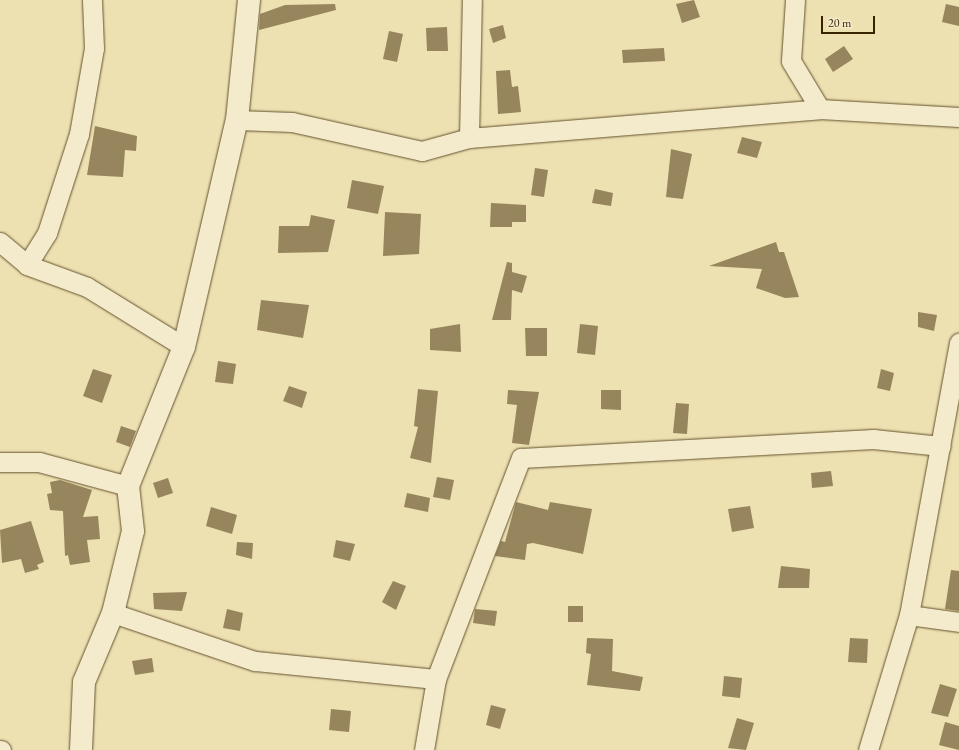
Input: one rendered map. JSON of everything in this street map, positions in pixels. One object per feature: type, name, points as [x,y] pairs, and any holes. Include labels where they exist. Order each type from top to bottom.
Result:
[{"type":"street","points":[[27,265],[47,232],[79,134],[94,48],[92,0]]},
{"type":"street","points":[[81,750],[84,682],[113,614],[133,531],[128,486],[184,347],[237,120],[249,0]]},
{"type":"street","points":[[469,138],[472,0]]},
{"type":"street","points":[[795,0],[792,62],[820,108]]},
{"type":"street","points":[[237,120],[292,122],[422,151],[469,138],[820,108],[959,117]]},
{"type":"street","points":[[0,242],[27,265],[87,287],[184,347]]},
{"type":"street","points":[[868,750],[909,615],[959,344]]},
{"type":"street","points":[[424,750],[436,679],[521,458],[873,439],[940,446]]},
{"type":"street","points":[[0,462],[39,462],[128,486]]},
{"type":"street","points":[[113,614],[255,662],[436,679]]},
{"type":"street","points":[[909,615],[959,622]]},
{"type":"building","points":[[694,0],[700,17],[682,23],[676,4]]},
{"type":"building","points":[[335,4],[336,10],[259,30],[260,14],[285,5]]},
{"type":"building","points":[[946,4],[959,7],[959,26],[942,22]]},
{"type":"building","points":[[503,25],[506,38],[493,43],[489,29]]},
{"type":"building","points":[[447,27],[448,51],[427,51],[426,28]]},
{"type":"building","points":[[389,31],[403,34],[397,62],[383,59]]},
{"type":"building","points":[[844,46],[853,59],[833,72],[825,59]]},
{"type":"building","points":[[664,48],[665,61],[623,63],[622,50]]},
{"type":"building","points":[[510,70],[512,87],[518,86],[521,112],[498,114],[496,71]]},
{"type":"building","points":[[95,126],[137,136],[136,151],[125,150],[123,177],[87,175]]},
{"type":"building","points":[[742,137],[762,142],[757,158],[737,153]]},
{"type":"building","points":[[671,149],[692,154],[683,199],[666,197]]},
{"type":"building","points":[[535,168],[548,170],[544,197],[531,195]]},
{"type":"building","points":[[352,180],[384,186],[378,214],[347,208]]},
{"type":"building","points":[[595,189],[613,193],[611,206],[592,203]]},
{"type":"building","points":[[491,203],[526,205],[526,222],[512,222],[512,227],[490,227]]},
{"type":"building","points":[[385,212],[421,214],[419,254],[383,256]]},
{"type":"building","points":[[311,215],[335,220],[328,252],[278,253],[279,226],[309,226]]},
{"type":"building","points":[[776,242],[779,252],[784,252],[799,297],[785,298],[756,288],[762,269],[709,266]]},
{"type":"building","points":[[507,262],[512,263],[512,272],[527,276],[522,293],[512,290],[511,320],[492,320]]},
{"type":"building","points":[[261,300],[309,305],[303,338],[257,330]]},
{"type":"building","points":[[918,312],[937,315],[934,331],[918,327]]},
{"type":"building","points":[[460,324],[461,352],[430,350],[430,329]]},
{"type":"building","points":[[580,324],[598,326],[595,355],[577,353]]},
{"type":"building","points":[[525,328],[547,328],[547,356],[526,356]]},
{"type":"building","points":[[218,361],[236,364],[233,384],[215,382]]},
{"type":"building","points":[[93,369],[112,375],[102,403],[83,396]]},
{"type":"building","points":[[881,369],[894,373],[890,391],[877,388]]},
{"type":"building","points":[[289,386],[307,392],[302,408],[283,401]]},
{"type":"building","points":[[418,389],[438,391],[431,463],[410,458],[418,427],[414,426]]},
{"type":"building","points":[[508,390],[539,392],[529,445],[512,443],[517,405],[507,404]]},
{"type":"building","points":[[601,390],[621,390],[621,410],[601,409]]},
{"type":"building","points":[[676,403],[689,404],[687,434],[673,433]]},
{"type":"building","points":[[121,426],[136,431],[130,447],[116,442]]},
{"type":"building","points":[[831,471],[833,486],[812,488],[811,473]]},
{"type":"building","points":[[437,477],[454,480],[450,500],[433,497]]},
{"type":"building","points":[[168,478],[173,493],[158,498],[153,483]]},
{"type":"building","points":[[60,480],[92,490],[83,517],[98,516],[100,539],[87,540],[90,562],[70,565],[68,555],[65,556],[63,511],[50,510],[47,494],[52,493],[50,482]]},
{"type":"building","points":[[407,493],[430,498],[428,512],[404,507]]},
{"type":"building","points":[[516,502],[548,510],[550,502],[592,509],[583,554],[533,543],[527,544],[525,560],[495,556],[501,541],[505,542]]},
{"type":"building","points":[[750,506],[754,528],[732,532],[728,509]]},
{"type":"building","points":[[211,507],[237,515],[232,534],[206,526]]},
{"type":"building","points":[[31,521],[44,562],[37,565],[39,569],[25,573],[21,559],[2,563],[0,530]]},
{"type":"building","points":[[336,540],[355,544],[350,561],[333,557]]},
{"type":"building","points":[[237,542],[253,543],[252,559],[236,555]]},
{"type":"building","points":[[781,566],[810,569],[809,588],[778,588]]},
{"type":"building","points":[[951,570],[959,571],[959,611],[945,609]]},
{"type":"building","points":[[393,581],[406,586],[396,610],[382,602]]},
{"type":"building","points":[[187,592],[182,611],[154,609],[153,593]]},
{"type":"building","points":[[568,606],[583,606],[583,622],[568,622]]},
{"type":"building","points":[[227,609],[243,613],[240,631],[223,628]]},
{"type":"building","points":[[475,609],[497,611],[495,626],[473,623]]},
{"type":"building","points":[[587,638],[613,639],[612,671],[643,677],[640,691],[587,685],[591,654],[586,653]]},
{"type":"building","points":[[850,638],[868,639],[867,663],[848,662]]},
{"type":"building","points":[[152,658],[154,672],[135,675],[132,661]]},
{"type":"building","points":[[724,676],[742,678],[740,698],[722,696]]},
{"type":"building","points":[[940,684],[957,689],[948,717],[931,713]]},
{"type":"building","points":[[491,705],[506,709],[500,729],[486,725]]},
{"type":"building","points":[[331,709],[351,711],[349,732],[329,730]]},
{"type":"building","points":[[737,718],[754,723],[746,750],[728,748]]},
{"type":"building","points":[[945,722],[959,726],[959,750],[939,745]]}]
